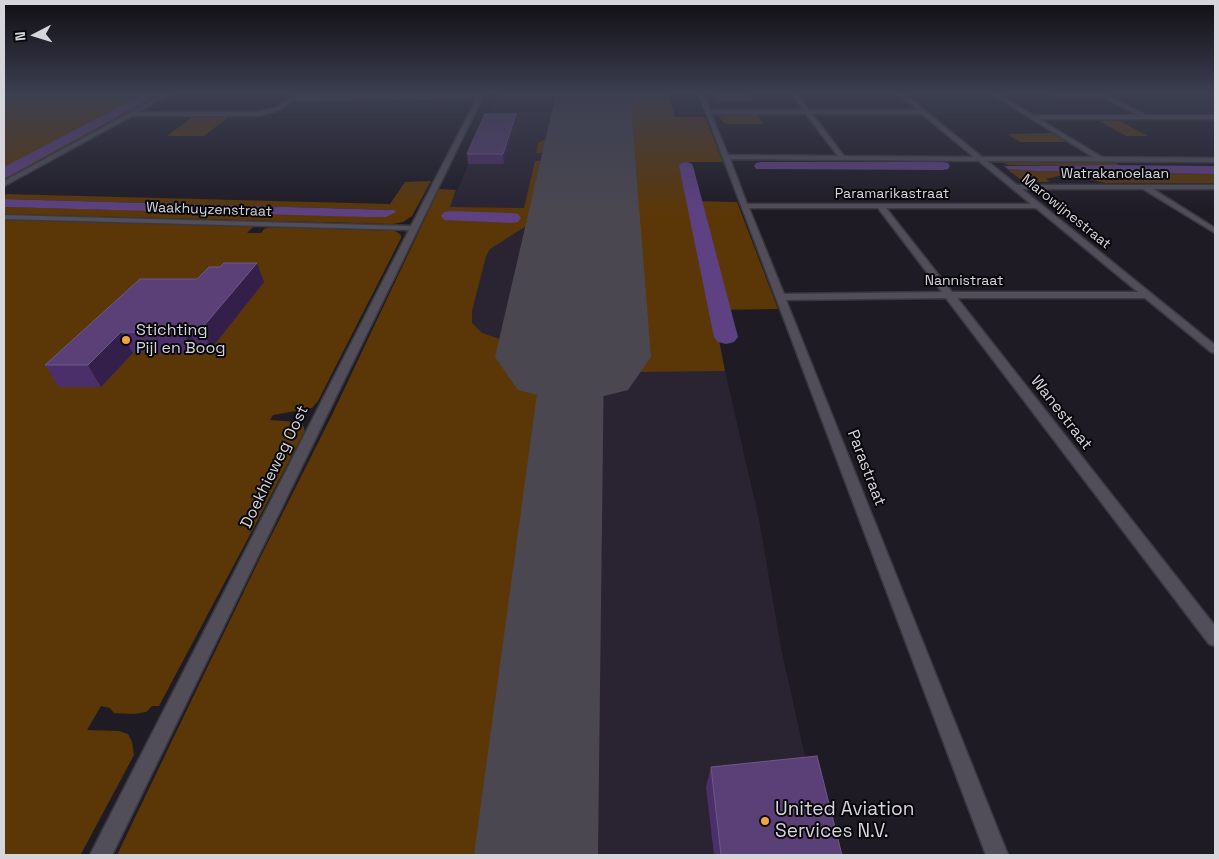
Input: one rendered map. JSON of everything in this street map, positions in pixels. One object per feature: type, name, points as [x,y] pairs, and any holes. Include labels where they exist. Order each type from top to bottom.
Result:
[{"type":"street","points":[[4,184],[94,134]]},
{"type":"street","name":"Doekhieweg Oost","points":[[101,855],[460,134]]},
{"type":"street","name":"Parastraat","points":[[717,134],[996,855]]},
{"type":"street","points":[[825,134],[842,157]]},
{"type":"street","name":"Marowijnestraat","points":[[950,134],[1215,350]]},
{"type":"street","points":[[1060,134],[1099,158]]},
{"type":"street","points":[[727,157],[1215,160]]},
{"type":"street","name":"Watrakanoelaan","points":[[1015,186],[1215,187]]},
{"type":"street","points":[[1143,186],[1215,231]]},
{"type":"street","name":"Paramarikastraat","points":[[745,206],[1040,206]]},
{"type":"street","name":"Wanestraat","points":[[881,207],[1215,640]]},
{"type":"street","name":"Waakhuyzenstraat","points":[[4,217],[413,228]]},
{"type":"street","name":"Nannistraat","points":[[781,297],[1147,295]]},
{"type":"shaded area","points":[[4,134],[89,134],[4,181]]},
{"type":"shaded area","points":[[170,134],[206,134],[204,136],[167,136]]},
{"type":"shaded area","points":[[481,134],[678,134],[725,371],[759,519],[781,648],[827,855],[152,855],[461,182]]},
{"type":"shaded area","points":[[557,134],[570,134],[566,153],[536,153],[538,143]]},
{"type":"shaded area","points":[[625,134],[712,134],[723,162],[685,162],[693,201],[737,202],[778,309],[713,310],[725,371],[635,372]]},
{"type":"shaded area","points":[[1007,134],[1054,134],[1066,142],[1020,142]]},
{"type":"shaded area","points":[[1123,134],[1144,134],[1148,136],[1126,136]]},
{"type":"shaded area","points":[[997,160],[1035,160],[1040,163],[1089,163],[1088,160],[1112,160],[1119,165],[1008,165]]},
{"type":"shaded area","points":[[535,161],[566,161],[556,207],[490,249],[486,256],[472,311],[472,323],[482,333],[514,344],[540,347],[546,371],[481,855],[117,855],[260,558],[332,415],[439,189],[456,190],[450,207],[524,208]]},
{"type":"shaded area","points":[[1004,166],[1215,166],[1215,174],[1036,171],[1008,169]]},
{"type":"shaded area","points":[[1007,169],[1215,174],[1215,183],[1105,183],[1067,174],[1046,179],[1050,182],[1031,182],[1020,179]]},
{"type":"shaded area","points":[[431,181],[412,216],[403,222],[393,224],[4,214],[4,207],[386,217],[394,210],[4,199],[4,194],[390,204],[405,182]]},
{"type":"shaded area","points":[[4,199],[394,210],[396,212],[386,217],[365,217],[4,207]]},
{"type":"shaded area","points":[[4,219],[254,226],[247,233],[261,233],[264,229],[272,227],[395,231],[401,235],[318,401],[312,408],[273,415],[270,420],[298,422],[303,425],[305,431],[159,706],[152,706],[146,712],[134,714],[114,713],[110,708],[101,706],[87,730],[119,731],[128,734],[132,742],[134,755],[81,854],[77,855],[4,855]]},
{"type":"building","points":[[476,134],[509,134],[503,154],[467,154]]},
{"type":"building","points":[[224,263],[257,263],[202,328],[188,328],[184,333],[121,332],[88,365],[45,365],[140,279],[197,279],[209,267],[220,267]]},
{"type":"building","name":"United Aviation Services N.V.","points":[[817,756],[842,855],[721,855],[711,767]]},
{"type":"waterway","points":[[4,173],[77,134]]},
{"type":"waterway","points":[[686,166],[726,337]]},
{"type":"waterway","points":[[761,166],[943,166]]},
{"type":"waterway","points":[[450,216],[512,218]]},
{"type":"taxiway","points":[[536,855],[573,357]]},
{"type":"runway","points":[[573,357],[590,134]]},
{"type":"place","name":"Stichting Pijl en Boog","points":[[126,340]]},
{"type":"place","name":"United Aviation Services N.V.","points":[[765,821]]}]
